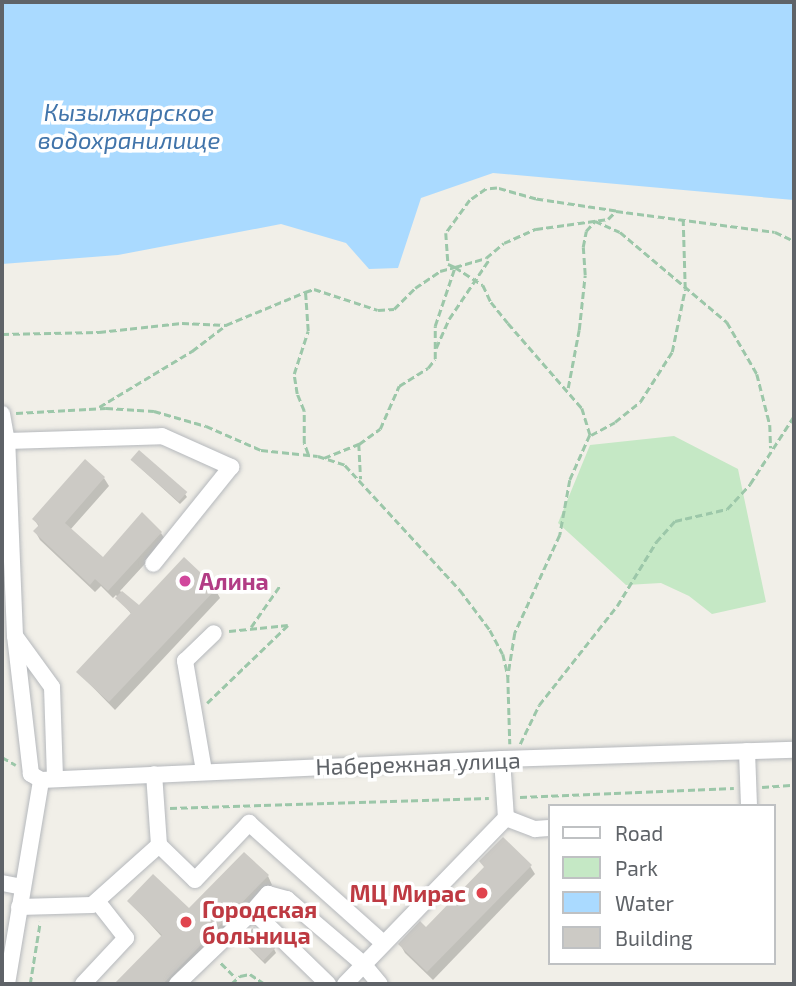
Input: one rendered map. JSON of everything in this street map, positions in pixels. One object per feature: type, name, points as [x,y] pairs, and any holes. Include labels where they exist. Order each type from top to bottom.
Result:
[{"type":"street","points":[[2,414],[7,441],[15,636],[31,774],[48,780]]},
{"type":"street","points":[[7,441],[162,436],[231,467],[153,564]]},
{"type":"street","points":[[204,771],[185,662],[214,633]]},
{"type":"street","points":[[7,984],[23,887],[48,780],[52,687],[15,636]]},
{"type":"street","name":"Набережная улица","points":[[48,780],[506,756],[794,750]]},
{"type":"street","points":[[747,751],[749,804]]},
{"type":"street","points":[[506,756],[506,818]]},
{"type":"street","points":[[154,774],[159,845],[195,880],[250,823],[383,942]]},
{"type":"street","points":[[506,818],[536,829],[548,828]]},
{"type":"street","points":[[345,984],[506,818]]},
{"type":"street","points":[[19,907],[92,905],[159,845]]},
{"type":"street","points":[[2,883],[23,887]]},
{"type":"street","points":[[177,984],[268,894],[286,899],[363,964],[380,984]]},
{"type":"street","points":[[83,984],[126,937],[97,901]]},
{"type":"street","points":[[253,911],[328,984]]},
{"type":"path","points":[[590,435],[582,408],[491,302],[483,285],[448,264],[446,233],[470,200],[486,189],[497,188],[536,199],[775,232],[794,241]]},
{"type":"path","points":[[435,350],[449,319],[475,278],[491,255],[504,243],[536,229],[608,219],[616,211]]},
{"type":"path","points":[[508,676],[515,633],[560,535],[570,480],[590,435],[615,422],[640,402],[672,352],[685,289],[683,220]]},
{"type":"path","points":[[595,221],[620,232],[727,322],[757,374],[770,425],[771,449]]},
{"type":"path","points":[[568,389],[579,331],[585,275],[583,247],[586,231],[595,221]]},
{"type":"path","points":[[96,408],[169,365],[226,325],[305,292],[314,289],[378,310],[394,309],[429,277],[491,255]]},
{"type":"path","points":[[324,458],[359,444],[380,429],[399,386],[428,368],[435,359],[435,326],[455,267]]},
{"type":"path","points":[[305,292],[308,331],[294,374],[297,394],[304,411],[304,443],[308,454]]},
{"type":"path","points":[[2,334],[99,332],[182,323],[226,325]]},
{"type":"path","points":[[2,414],[96,408],[153,411],[206,426],[261,450],[308,454],[345,466],[361,480],[413,542],[460,590],[483,620],[503,654],[508,676],[511,729],[506,756]]},
{"type":"path","points":[[518,749],[539,705],[617,606],[656,542],[675,521],[727,509],[750,484],[794,416]]},
{"type":"path","points":[[359,444],[361,480]]},
{"type":"path","points":[[251,627],[281,584]]},
{"type":"path","points":[[194,715],[288,625],[214,633]]},
{"type":"path","points":[[157,808],[794,785]]},
{"type":"path","points":[[30,984],[43,906]]},
{"type":"path","points":[[210,952],[236,978]]},
{"type":"path","points":[[231,984],[236,978],[250,974],[265,984]]},
{"type":"green space","points":[[674,436],[738,469],[766,602],[712,614],[689,596],[661,583],[626,585],[558,523],[590,445]]},
{"type":"water","name":"Кызылжарское водохранилище","points":[[2,2],[794,2],[794,200],[493,173],[421,198],[398,268],[369,269],[346,243],[281,224],[118,255],[2,264]]},
{"type":"building","points":[[139,450],[187,492],[179,502],[130,460]]},
{"type":"building","points":[[85,459],[105,477],[65,523],[103,557],[142,512],[162,532],[108,591],[95,579],[90,585],[33,531],[39,525],[32,519]]},
{"type":"building","points":[[184,557],[217,588],[109,702],[76,672],[131,613],[115,598],[122,591],[139,605]]},
{"type":"building","name":"МЦ Мирас","points":[[503,837],[532,865],[427,972],[398,944],[420,921],[426,927],[484,867],[479,861]]},
{"type":"building","name":"Городская больница","points":[[244,852],[269,875],[163,984],[114,984],[162,935],[127,901],[153,874],[189,908]]},
{"type":"building","points":[[254,927],[276,948],[263,961],[241,940]]},
{"type":"place","name":"Алина","points":[[185,581]]},
{"type":"place","name":"МЦ Мирас","points":[[482,893]]},
{"type":"place","name":"Городская больница","points":[[186,922]]}]
